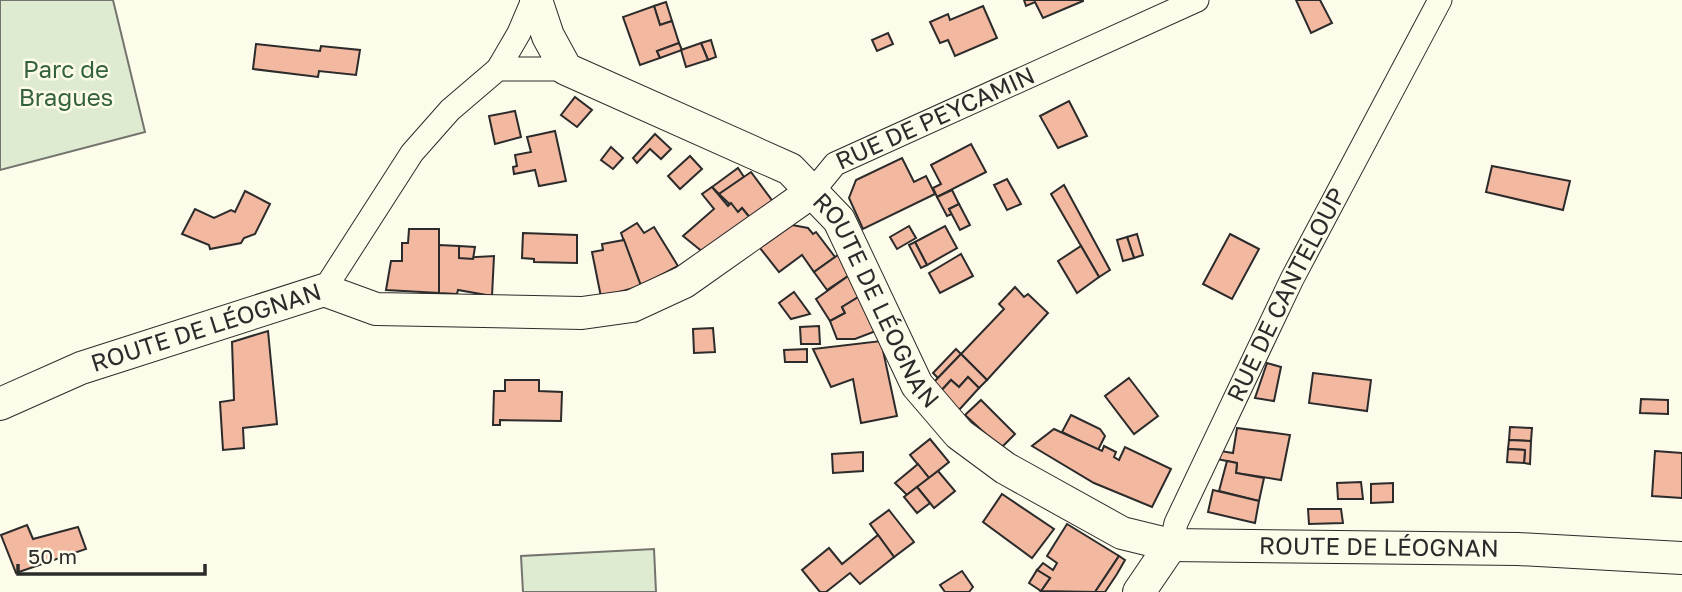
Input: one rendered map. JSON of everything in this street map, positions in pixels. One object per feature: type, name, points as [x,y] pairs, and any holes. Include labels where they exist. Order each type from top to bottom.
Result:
[{"type":"street","points":[[498,69],[566,69],[548,36],[534,0]]},
{"type":"street","points":[[324,290],[412,153],[450,110],[498,69],[534,0]]},
{"type":"street","name":"RUE DE PEYCAMIN","points":[[566,69],[790,169],[813,191],[835,164],[1197,0]]},
{"type":"street","name":"RUE DE CANTELOUP","points":[[1139,592],[1171,545],[1176,523],[1292,279],[1440,0]]},
{"type":"street","name":"ROUTE DE LÉOGNAN","points":[[0,404],[82,368],[324,290],[376,309],[582,313],[632,306],[684,282],[813,191],[839,220],[917,385],[959,433],[1005,468],[1122,533],[1171,545],[1518,549],[1682,558]]},
{"type":"green space","name":"Parc de Bragues","points":[[0,0],[113,0],[145,132],[0,170]]},
{"type":"green space","points":[[654,549],[656,592],[523,592],[521,556]]},
{"type":"building","points":[[1024,0],[1083,1],[1043,18],[1035,2],[1026,6]]},
{"type":"building","points":[[1296,0],[1320,0],[1332,23],[1311,33]]},
{"type":"building","points":[[666,2],[672,21],[660,25],[654,6]]},
{"type":"building","points":[[654,6],[660,25],[672,21],[679,43],[657,51],[660,58],[640,65],[623,17]]},
{"type":"building","points":[[983,6],[997,38],[955,56],[948,40],[940,43],[930,22],[948,14],[950,20]]},
{"type":"building","points":[[888,33],[893,44],[877,51],[872,40]]},
{"type":"building","points":[[711,40],[716,57],[708,60],[701,43]]},
{"type":"building","points":[[679,43],[682,50],[660,58],[657,51]]},
{"type":"building","points":[[701,43],[708,60],[686,67],[681,50]]},
{"type":"building","points":[[256,44],[320,51],[321,46],[360,50],[356,75],[319,71],[318,77],[253,69]]},
{"type":"building","points":[[575,97],[592,110],[577,127],[561,115]]},
{"type":"building","points":[[1069,101],[1087,136],[1058,148],[1040,116]]},
{"type":"building","points":[[515,111],[521,137],[495,144],[489,116]]},
{"type":"building","points":[[555,131],[566,181],[539,186],[535,170],[514,174],[513,167],[517,166],[515,155],[531,152],[527,137]]},
{"type":"building","points":[[655,134],[671,149],[661,159],[650,149],[637,163],[633,158]]},
{"type":"building","points":[[971,144],[986,172],[937,197],[933,188],[941,184],[931,165]]},
{"type":"building","points":[[611,147],[623,158],[613,169],[601,160]]},
{"type":"building","points":[[690,156],[702,169],[680,189],[668,176]]},
{"type":"building","points":[[902,158],[914,182],[926,176],[935,194],[863,229],[849,198],[856,180]]},
{"type":"building","points":[[1492,166],[1570,181],[1563,210],[1486,192]]},
{"type":"building","points":[[738,168],[744,177],[719,194],[712,187]]},
{"type":"building","points":[[751,172],[774,203],[751,219],[742,208],[738,212],[719,194]]},
{"type":"building","points":[[1007,179],[1021,204],[1007,210],[994,185]]},
{"type":"building","points":[[1064,185],[1110,270],[1099,277],[1051,194]]},
{"type":"building","points":[[712,187],[728,206],[731,203],[738,212],[742,208],[751,219],[704,253],[683,236],[714,209],[702,194]]},
{"type":"building","points":[[952,190],[959,204],[949,209],[952,214],[947,216],[937,197]]},
{"type":"building","points":[[245,191],[270,204],[255,234],[244,238],[241,243],[210,249],[209,245],[182,234],[195,209],[214,218],[231,210],[235,212]]},
{"type":"building","points":[[959,204],[970,225],[960,230],[949,209]]},
{"type":"building","points":[[637,223],[644,233],[654,227],[678,266],[641,286],[621,233]]},
{"type":"building","points":[[792,225],[808,228],[813,234],[816,232],[835,257],[814,272],[802,255],[779,272],[760,248]]},
{"type":"building","points":[[909,226],[916,238],[897,249],[890,237]]},
{"type":"building","points":[[945,226],[957,248],[927,265],[915,242]]},
{"type":"building","points":[[409,229],[439,229],[439,293],[386,290],[391,261],[402,261],[402,243],[408,243]]},
{"type":"building","points":[[523,233],[577,235],[577,263],[534,262],[534,259],[522,258]]},
{"type":"building","points":[[1137,234],[1143,255],[1134,258],[1127,237]]},
{"type":"building","points":[[1230,234],[1259,249],[1232,299],[1203,284]]},
{"type":"building","points":[[1127,237],[1134,258],[1123,261],[1117,240]]},
{"type":"building","points":[[624,240],[641,286],[601,297],[592,252],[603,250],[602,244]]},
{"type":"building","points":[[915,242],[927,265],[921,268],[909,245]]},
{"type":"building","points":[[439,245],[459,246],[459,258],[494,256],[492,296],[458,290],[457,294],[439,293]]},
{"type":"building","points":[[459,246],[475,247],[473,259],[459,258]]},
{"type":"building","points":[[1081,246],[1099,277],[1077,293],[1058,261]]},
{"type":"building","points":[[961,254],[973,276],[940,293],[929,273]]},
{"type":"building","points":[[838,255],[851,274],[827,290],[814,272]]},
{"type":"building","points":[[851,274],[860,296],[842,307],[845,313],[830,321],[816,299]]},
{"type":"building","points":[[1015,287],[1024,297],[1028,294],[1048,313],[987,380],[961,354],[1004,309],[999,304]]},
{"type":"building","points":[[794,292],[810,314],[791,319],[779,303]]},
{"type":"building","points":[[860,296],[876,331],[855,339],[837,339],[830,321],[845,313],[842,307]]},
{"type":"building","points":[[819,326],[820,344],[801,344],[800,327]]},
{"type":"building","points":[[713,328],[715,352],[694,353],[693,329]]},
{"type":"building","points":[[268,331],[277,424],[243,428],[244,448],[223,450],[220,402],[234,400],[232,342]]},
{"type":"building","points":[[881,341],[897,416],[861,423],[853,379],[831,387],[813,349]]},
{"type":"building","points":[[807,349],[807,362],[785,362],[784,350]]},
{"type":"building","points":[[956,349],[961,354],[938,378],[933,373]]},
{"type":"building","points":[[961,354],[987,380],[979,388],[968,377],[959,387],[951,380],[940,392],[934,382]]},
{"type":"building","points":[[1267,363],[1281,367],[1274,401],[1255,398]]},
{"type":"building","points":[[1313,373],[1371,380],[1367,411],[1309,403]]},
{"type":"building","points":[[968,377],[979,388],[959,410],[940,392],[951,380],[959,387]]},
{"type":"building","points":[[1129,378],[1158,416],[1134,434],[1105,396]]},
{"type":"building","points":[[505,380],[539,380],[539,391],[562,392],[561,421],[500,420],[500,425],[493,425],[494,391],[505,391]]},
{"type":"building","points":[[1641,399],[1668,400],[1668,414],[1640,413]]},
{"type":"building","points":[[981,400],[1015,434],[1001,448],[965,415]]},
{"type":"building","points":[[1071,415],[1100,429],[1105,436],[1098,450],[1062,432]]},
{"type":"building","points":[[1510,427],[1532,428],[1531,441],[1509,440]]},
{"type":"building","points":[[1237,428],[1290,435],[1281,480],[1236,473],[1237,463],[1217,459],[1221,451],[1233,453]]},
{"type":"building","points":[[1054,429],[1102,451],[1104,446],[1116,452],[1114,457],[1119,460],[1125,447],[1171,469],[1152,507],[1094,483],[1032,446]]},
{"type":"building","points":[[930,439],[949,462],[929,478],[910,455]]},
{"type":"building","points":[[1509,440],[1531,441],[1530,464],[1524,463],[1525,450],[1508,449]]},
{"type":"building","points":[[1508,449],[1525,450],[1524,463],[1507,462]]},
{"type":"building","points":[[1655,451],[1682,453],[1682,498],[1652,496]]},
{"type":"building","points":[[863,452],[863,471],[833,473],[832,454]]},
{"type":"building","points":[[1227,461],[1237,463],[1236,473],[1264,478],[1259,501],[1219,491]]},
{"type":"building","points":[[918,464],[929,478],[907,495],[895,483]]},
{"type":"building","points":[[938,471],[955,491],[934,508],[917,487]]},
{"type":"building","points":[[1361,482],[1363,499],[1338,499],[1337,483]]},
{"type":"building","points":[[1393,483],[1393,502],[1371,503],[1371,484]]},
{"type":"building","points":[[917,487],[930,503],[917,513],[904,497]]},
{"type":"building","points":[[1213,490],[1259,501],[1255,523],[1208,512]]},
{"type":"building","points":[[1002,494],[1054,529],[1032,558],[983,522]]},
{"type":"building","points":[[1308,509],[1341,509],[1343,523],[1309,524]]},
{"type":"building","points":[[889,510],[914,542],[894,557],[870,524]]},
{"type":"building","points":[[1067,524],[1119,556],[1095,592],[1041,591],[1050,578],[1037,570],[1043,563],[1053,570],[1057,563],[1047,556]]},
{"type":"building","points":[[27,525],[33,539],[78,527],[86,549],[16,573],[1,535]]},
{"type":"building","points":[[878,535],[894,557],[860,584],[850,573],[826,592],[820,592],[802,570],[829,548],[842,564]]},
{"type":"building","points":[[1119,556],[1125,560],[1105,592],[1095,592]]},
{"type":"building","points":[[1037,570],[1050,578],[1041,591],[1029,583]]},
{"type":"building","points":[[962,571],[973,587],[969,592],[945,592],[940,585]]}]
